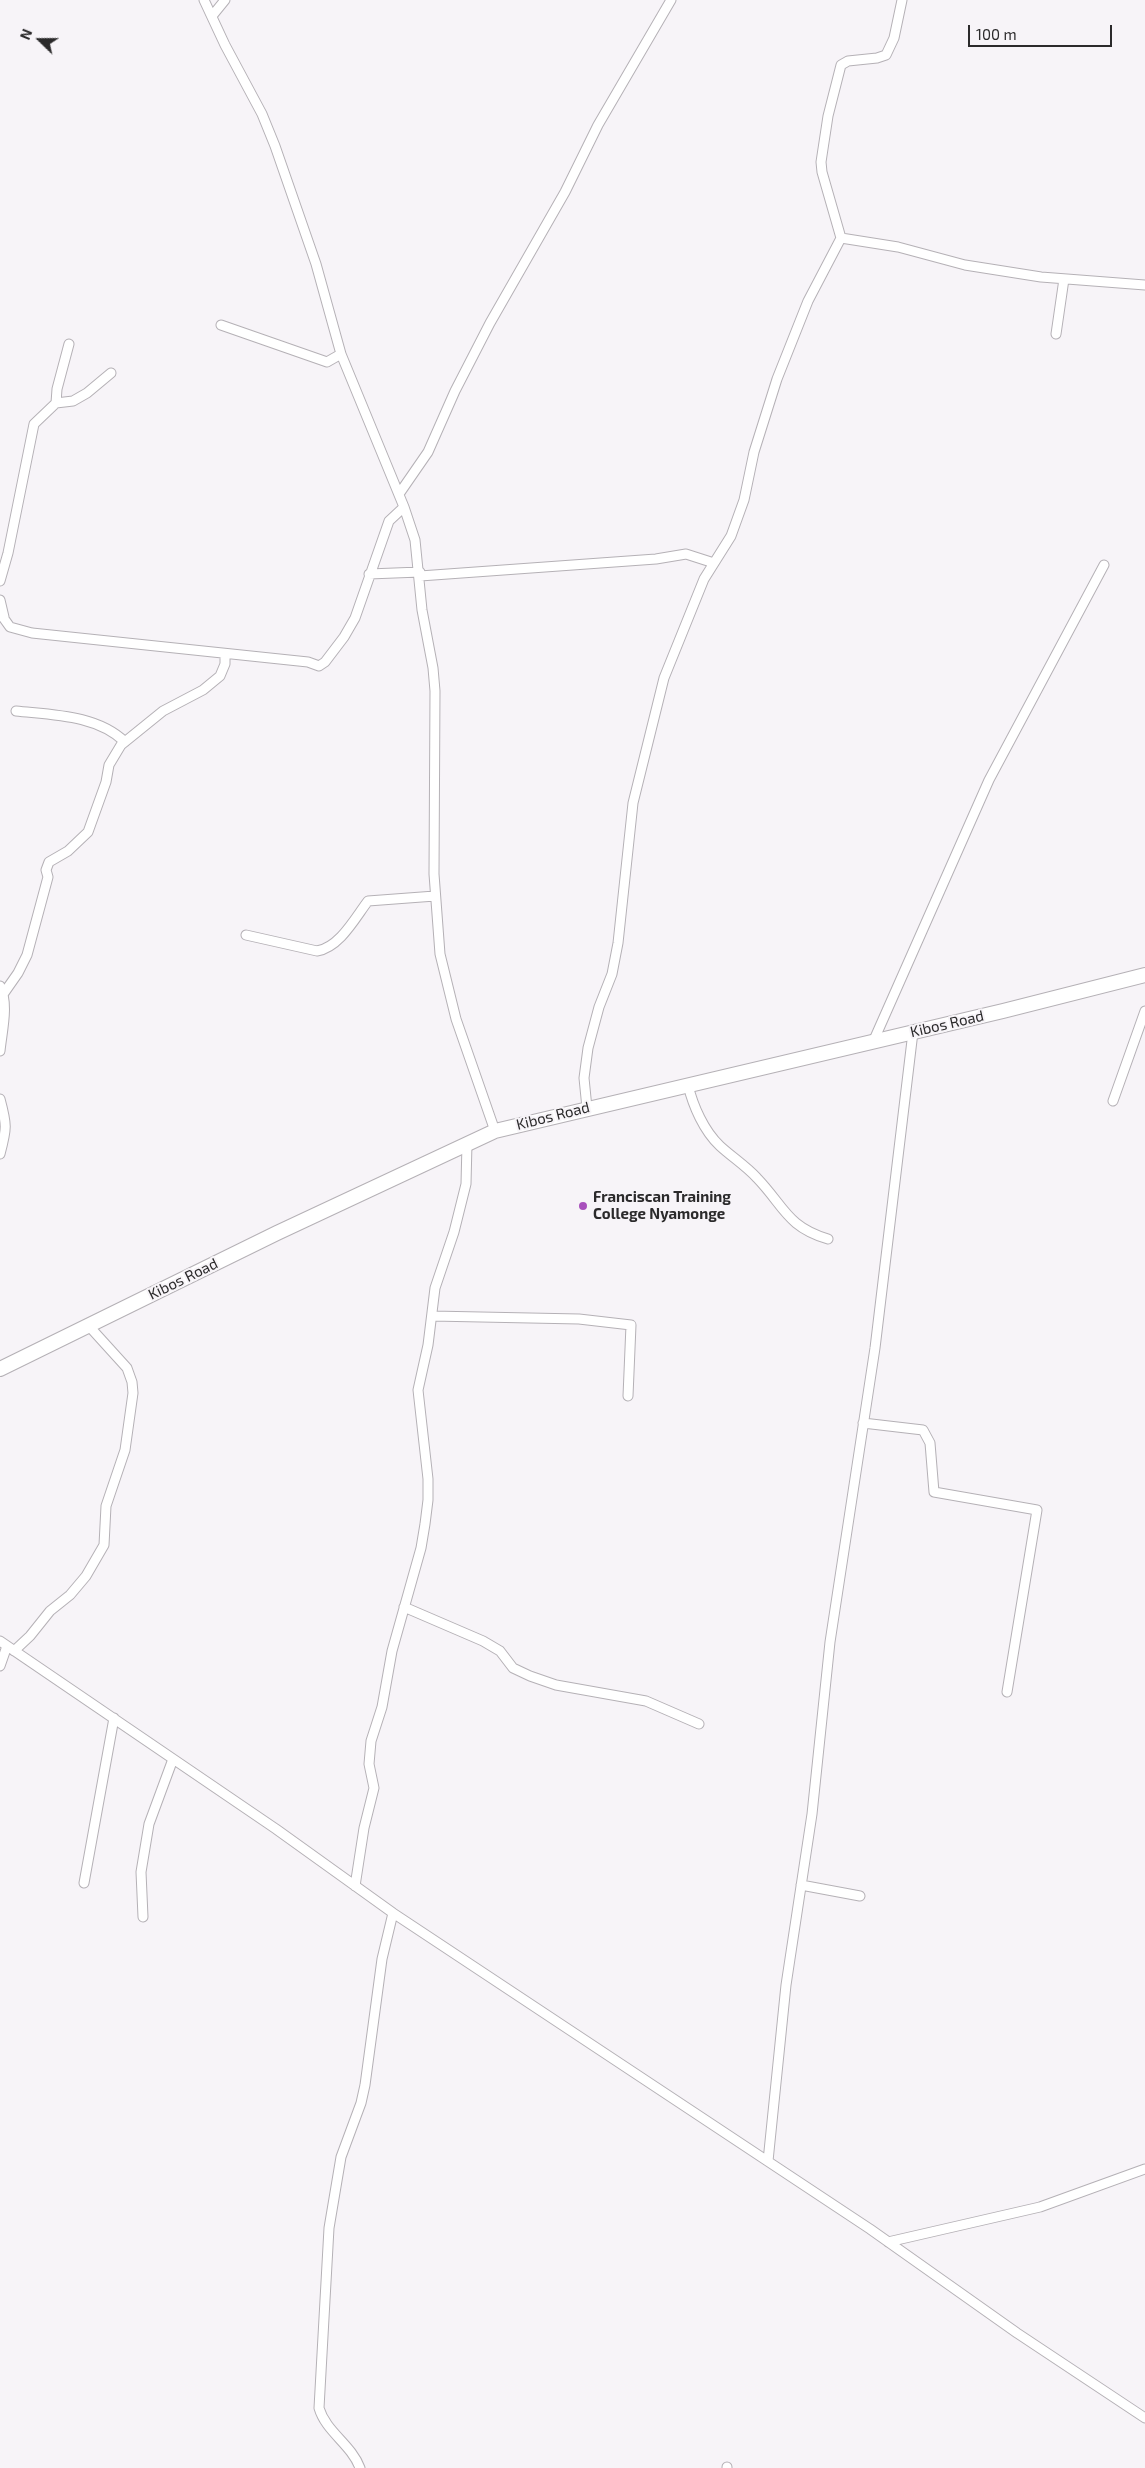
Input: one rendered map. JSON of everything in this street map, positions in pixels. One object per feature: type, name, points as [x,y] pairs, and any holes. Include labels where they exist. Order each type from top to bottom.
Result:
[{"type":"main road","name":"Kibos Road","points":[[0,1368],[495,1131],[873,1042],[1145,975]]},
{"type":"street","points":[[204,0],[225,46],[258,105],[275,146],[314,256],[340,354],[399,494],[415,540],[420,574],[422,610],[433,668],[435,691],[436,896],[440,954],[456,1019],[495,1131]]},
{"type":"street","points":[[212,16],[225,0]]},
{"type":"street","points":[[399,494],[428,452],[455,391],[490,323],[565,192],[598,125],[671,0]]},
{"type":"street","points":[[587,1108],[584,1078],[588,1048],[599,1007],[612,974],[618,943],[633,803],[647,740],[664,678],[704,579],[731,536],[744,500],[765,417],[804,309],[841,238],[828,197],[821,162],[828,116],[840,68],[848,61],[877,58],[886,55],[892,45],[902,0]]},
{"type":"street","points":[[841,238],[898,248],[965,265],[1064,279],[1145,285]]},
{"type":"street","points":[[1056,334],[1064,279]]},
{"type":"street","points":[[221,325],[292,352],[327,362],[340,354]]},
{"type":"street","points":[[56,403],[57,390],[69,344]]},
{"type":"street","points":[[0,581],[8,554],[34,424],[56,403],[73,401],[87,393],[111,373]]},
{"type":"street","points":[[0,600],[3,617],[7,625],[15,630],[182,647],[225,654],[308,662],[319,666],[325,662],[344,637],[355,618],[389,521],[404,507]]},
{"type":"street","points":[[369,574],[420,574],[656,559],[686,554],[714,563]]},
{"type":"street","points":[[873,1042],[989,780],[1104,565]]},
{"type":"street","points":[[0,1051],[4,1024],[2,989],[18,973],[27,955],[48,877],[49,862],[68,851],[88,832],[106,782],[109,765],[118,749],[163,711],[203,690],[220,676],[225,664],[225,654]]},
{"type":"street","points":[[16,711],[72,717],[107,728],[126,742]]},
{"type":"street","points":[[246,935],[317,951],[324,950],[347,930],[368,901],[436,896]]},
{"type":"street","points":[[1113,1101],[1145,1011]]},
{"type":"street","points":[[768,2161],[786,1985],[812,1814],[830,1642],[875,1348],[914,1032]]},
{"type":"street","points":[[688,1085],[695,1108],[717,1144],[750,1171],[800,1228],[828,1239]]},
{"type":"street","points":[[0,1099],[7,1119],[0,1154]]},
{"type":"street","points":[[355,1886],[364,1828],[374,1788],[369,1764],[371,1741],[382,1707],[387,1675],[421,1548],[428,1500],[418,1390],[428,1346],[435,1288],[454,1232],[466,1184],[467,1143]]},
{"type":"street","points":[[432,1316],[579,1319],[631,1326],[628,1396]]},
{"type":"street","points":[[0,1666],[7,1646],[30,1636],[50,1611],[70,1596],[86,1576],[104,1544],[106,1506],[125,1450],[133,1393],[132,1382],[127,1368],[88,1325]]},
{"type":"street","points":[[863,1424],[923,1430],[930,1443],[934,1492],[1037,1510],[1007,1692]]},
{"type":"street","points":[[404,1607],[483,1641],[500,1651],[513,1668],[530,1676],[556,1685],[646,1701],[699,1724]]},
{"type":"street","points":[[7,1646],[173,1758],[393,1913],[768,2161],[888,2242],[1017,2333],[1145,2418]]},
{"type":"street","points":[[84,1883],[114,1718]]},
{"type":"street","points":[[143,1917],[141,1872],[149,1824],[173,1758]]},
{"type":"street","points":[[801,1885],[860,1896]]},
{"type":"street","points":[[360,2468],[348,2446],[327,2426],[319,2408],[325,2267],[341,2156],[365,2085],[382,1959],[393,1913]]},
{"type":"street","points":[[888,2242],[1040,2207],[1145,2169]]},
{"type":"place","name":"Franciscan Training College Nyamonge","points":[[583,1206]]}]
